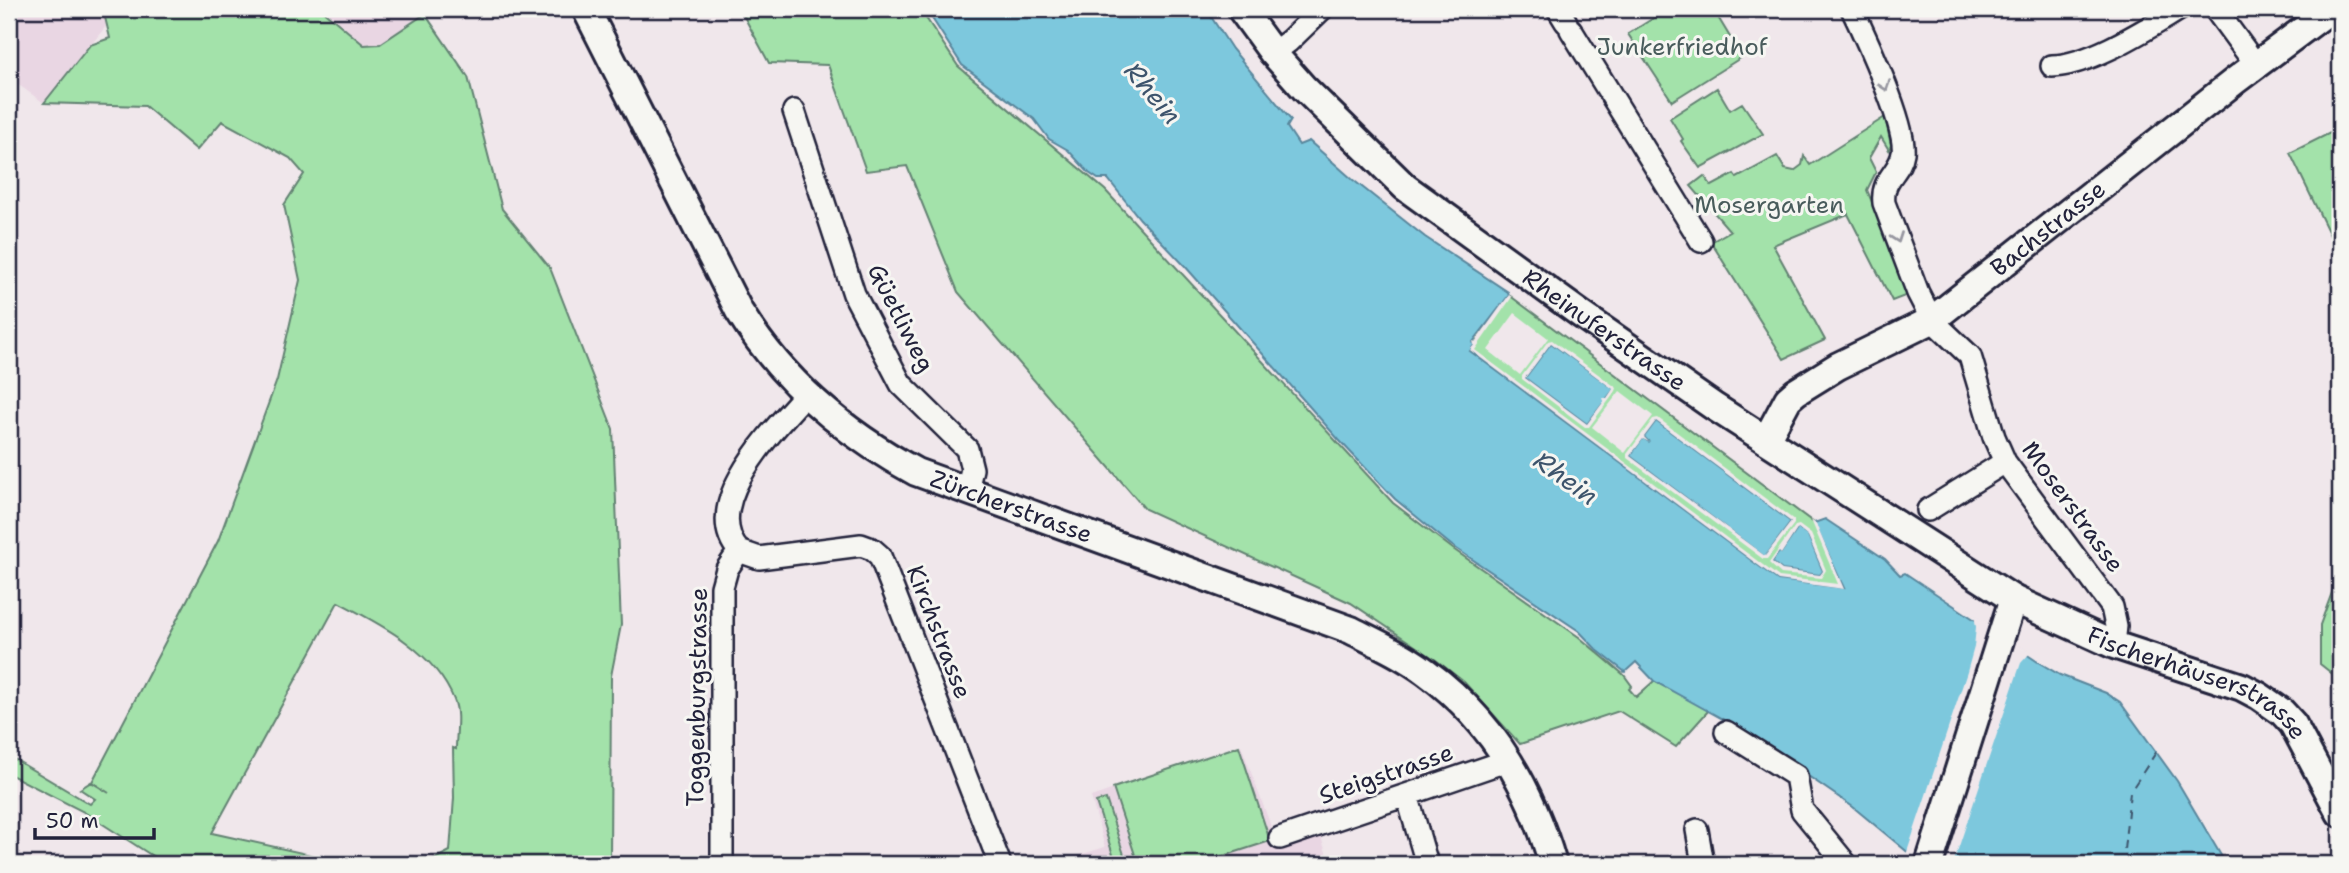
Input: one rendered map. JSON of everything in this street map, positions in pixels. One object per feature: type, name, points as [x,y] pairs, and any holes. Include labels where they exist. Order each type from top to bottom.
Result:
[{"type":"main road","name":"Zürcherstrasse","points":[[586,9],[739,311],[771,357],[805,396],[859,438],[916,472],[1309,614],[1370,639],[1425,671],[1456,696],[1480,721],[1498,763],[1543,828],[1553,864]]},
{"type":"main road","name":"Rheinuferstrasse","points":[[1241,9],[1273,53],[1338,124],[1405,187],[1592,322],[2009,608]]},
{"type":"main road","name":"Bachstrasse","points":[[1766,440],[1773,422],[1796,392],[1845,362],[1932,320],[2331,9]]},
{"type":"main road","name":"Fischerhäuserstrasse","points":[[2009,608],[2242,687],[2259,696],[2282,712],[2293,724],[2340,813]]},
{"type":"main road","points":[[1929,864],[2009,608]]},
{"type":"street","points":[[1273,53],[1322,9]]},
{"type":"street","name":"Moserstrasse","points":[[1852,9],[1874,56],[1903,139],[1901,160],[1885,185],[1884,202],[1918,293],[1932,320],[1970,356],[1994,437],[2006,462],[2112,607],[2116,626],[2114,645]]},
{"type":"street","points":[[2052,66],[2067,65],[2125,41],[2180,9]]},
{"type":"street","points":[[2215,9],[2256,65]]},
{"type":"street","points":[[1565,20],[1701,241]]},
{"type":"street","name":"Güetliweg","points":[[794,111],[854,294],[901,384],[967,449],[972,469],[967,491]]},
{"type":"street","points":[[740,551],[730,539],[727,529],[732,497],[741,474],[753,455],[805,396]]},
{"type":"street","points":[[1928,510],[2006,462]]},
{"type":"street","name":"Kirchstrasse","points":[[740,551],[759,558],[861,545],[880,556],[1000,864]]},
{"type":"street","name":"Toggenburgstrasse","points":[[722,864],[722,587],[727,569],[740,551]]},
{"type":"street","points":[[1726,732],[1796,776],[1802,810],[1846,864]]},
{"type":"street","name":"Steigstrasse","points":[[1280,838],[1498,763]]},
{"type":"street","points":[[1407,795],[1427,864]]},
{"type":"street","points":[[1698,830],[1703,864]]},
{"type":"shaded area","points":[[9,9],[109,9],[115,15],[44,103],[9,78]]},
{"type":"shaded area","points":[[321,9],[433,9],[379,44],[364,45]]},
{"type":"shaded area","points":[[1241,745],[1279,848],[1320,834],[1330,864],[1051,864],[1105,847],[1091,797]]},
{"type":"green space","points":[[103,9],[321,9],[364,45],[380,44],[425,14],[468,77],[502,209],[550,268],[613,429],[621,625],[611,676],[610,864],[425,864],[450,851],[456,705],[445,683],[421,654],[389,630],[338,602],[212,833],[311,855],[291,864],[165,864],[84,812],[9,774],[9,756],[90,804],[95,799],[80,789],[91,782],[109,793],[92,782],[218,541],[277,380],[300,280],[284,205],[304,174],[290,158],[222,121],[197,150],[145,106],[44,103],[90,45],[110,38]]},
{"type":"green space","points":[[740,9],[920,9],[958,66],[1105,190],[1393,503],[1453,549],[1579,637],[1624,675],[1632,686],[1629,689],[1636,697],[1654,681],[1709,710],[1676,747],[1619,711],[1520,744],[1464,682],[1351,603],[1145,509],[958,292],[907,166],[866,171],[828,65],[769,63]]},
{"type":"green space","name":"Junkerfriedhof","points":[[1668,9],[1713,9],[1742,57],[1672,101],[1628,34]]},
{"type":"green space","points":[[1717,88],[1730,110],[1742,103],[1763,134],[1700,168],[1681,141],[1683,139],[1670,118]]},
{"type":"green space","name":"Mosergarten","points":[[1885,117],[1891,145],[1889,150],[1881,137],[1869,158],[1876,172],[1867,190],[1910,294],[1892,301],[1848,214],[1773,245],[1825,340],[1784,359],[1711,242],[1730,231],[1691,186],[1704,176],[1712,186],[1734,174],[1737,178],[1777,156],[1785,169],[1794,171],[1802,165],[1804,156],[1810,165]]},
{"type":"green space","points":[[2336,130],[2340,137],[2340,256],[2290,153]]},
{"type":"green space","points":[[1509,295],[1814,523],[1844,589],[1778,580],[1470,350]]},
{"type":"green space","points":[[2340,571],[2340,680],[2320,664],[2320,625]]},
{"type":"green space","points":[[1239,746],[1270,841],[1199,864],[1138,864],[1113,788]]},
{"type":"green space","points":[[1106,799],[1127,864],[1116,864],[1096,802]]},
{"type":"water","name":"Rhein","points":[[926,9],[1206,9],[1232,49],[1291,120],[1287,127],[1299,145],[1309,141],[1425,237],[1508,292],[1509,295],[1473,342],[1470,351],[1778,580],[1844,588],[1814,523],[1825,519],[1885,559],[1900,575],[1905,573],[2038,662],[2120,702],[2177,781],[2226,864],[1922,864],[1853,807],[1737,727],[1654,681],[1636,662],[1625,672],[1597,650],[1579,631],[1451,545],[1395,499],[1140,219],[1108,179],[1098,179],[1089,173],[1068,150],[1049,139],[1034,119],[962,65]]},
{"type":"water","points":[[1551,343],[1614,389],[1587,424],[1525,378]]},
{"type":"water","points":[[1656,421],[1791,522],[1765,557],[1630,456],[1643,438],[1649,442],[1644,437]]},
{"type":"water","points":[[1798,528],[1808,535],[1823,571],[1820,575],[1782,570],[1772,562]]},
{"type":"pier","points":[[1509,295],[1512,297],[1475,350],[1779,577],[1838,584],[1811,520],[1816,524],[1844,589],[1778,580],[1470,350],[1474,345],[1473,341],[1475,342]]},
{"type":"pier","points":[[1515,313],[1548,338],[1520,375],[1488,350]]},
{"type":"pier","points":[[1552,340],[1617,388],[1589,427],[1585,427],[1522,379],[1548,341]],"holes":[[[1551,343],[1613,389],[1607,398],[1603,398],[1604,401],[1587,424],[1525,378]]]},
{"type":"pier","points":[[1620,391],[1653,416],[1625,453],[1592,427]]},
{"type":"pier","points":[[1658,418],[1794,520],[1794,524],[1767,559],[1763,559],[1627,458],[1627,454],[1653,419]],"holes":[[[1656,421],[1791,522],[1765,556],[1630,456],[1643,439],[1649,442],[1644,437]]]},
{"type":"pier","points":[[1799,525],[1811,534],[1826,570],[1821,578],[1781,574],[1769,563],[1795,526]],"holes":[[[1798,528],[1808,536],[1823,571],[1820,575],[1782,570],[1772,562],[1779,552],[1781,554]]]},
{"type":"pier","points":[[1974,615],[2030,653],[2021,663],[1953,864],[1917,864],[1906,855],[1967,672],[1974,647]]},
{"type":"ferry route","points":[[2129,864],[2124,850],[2130,792],[2157,751]]}]
